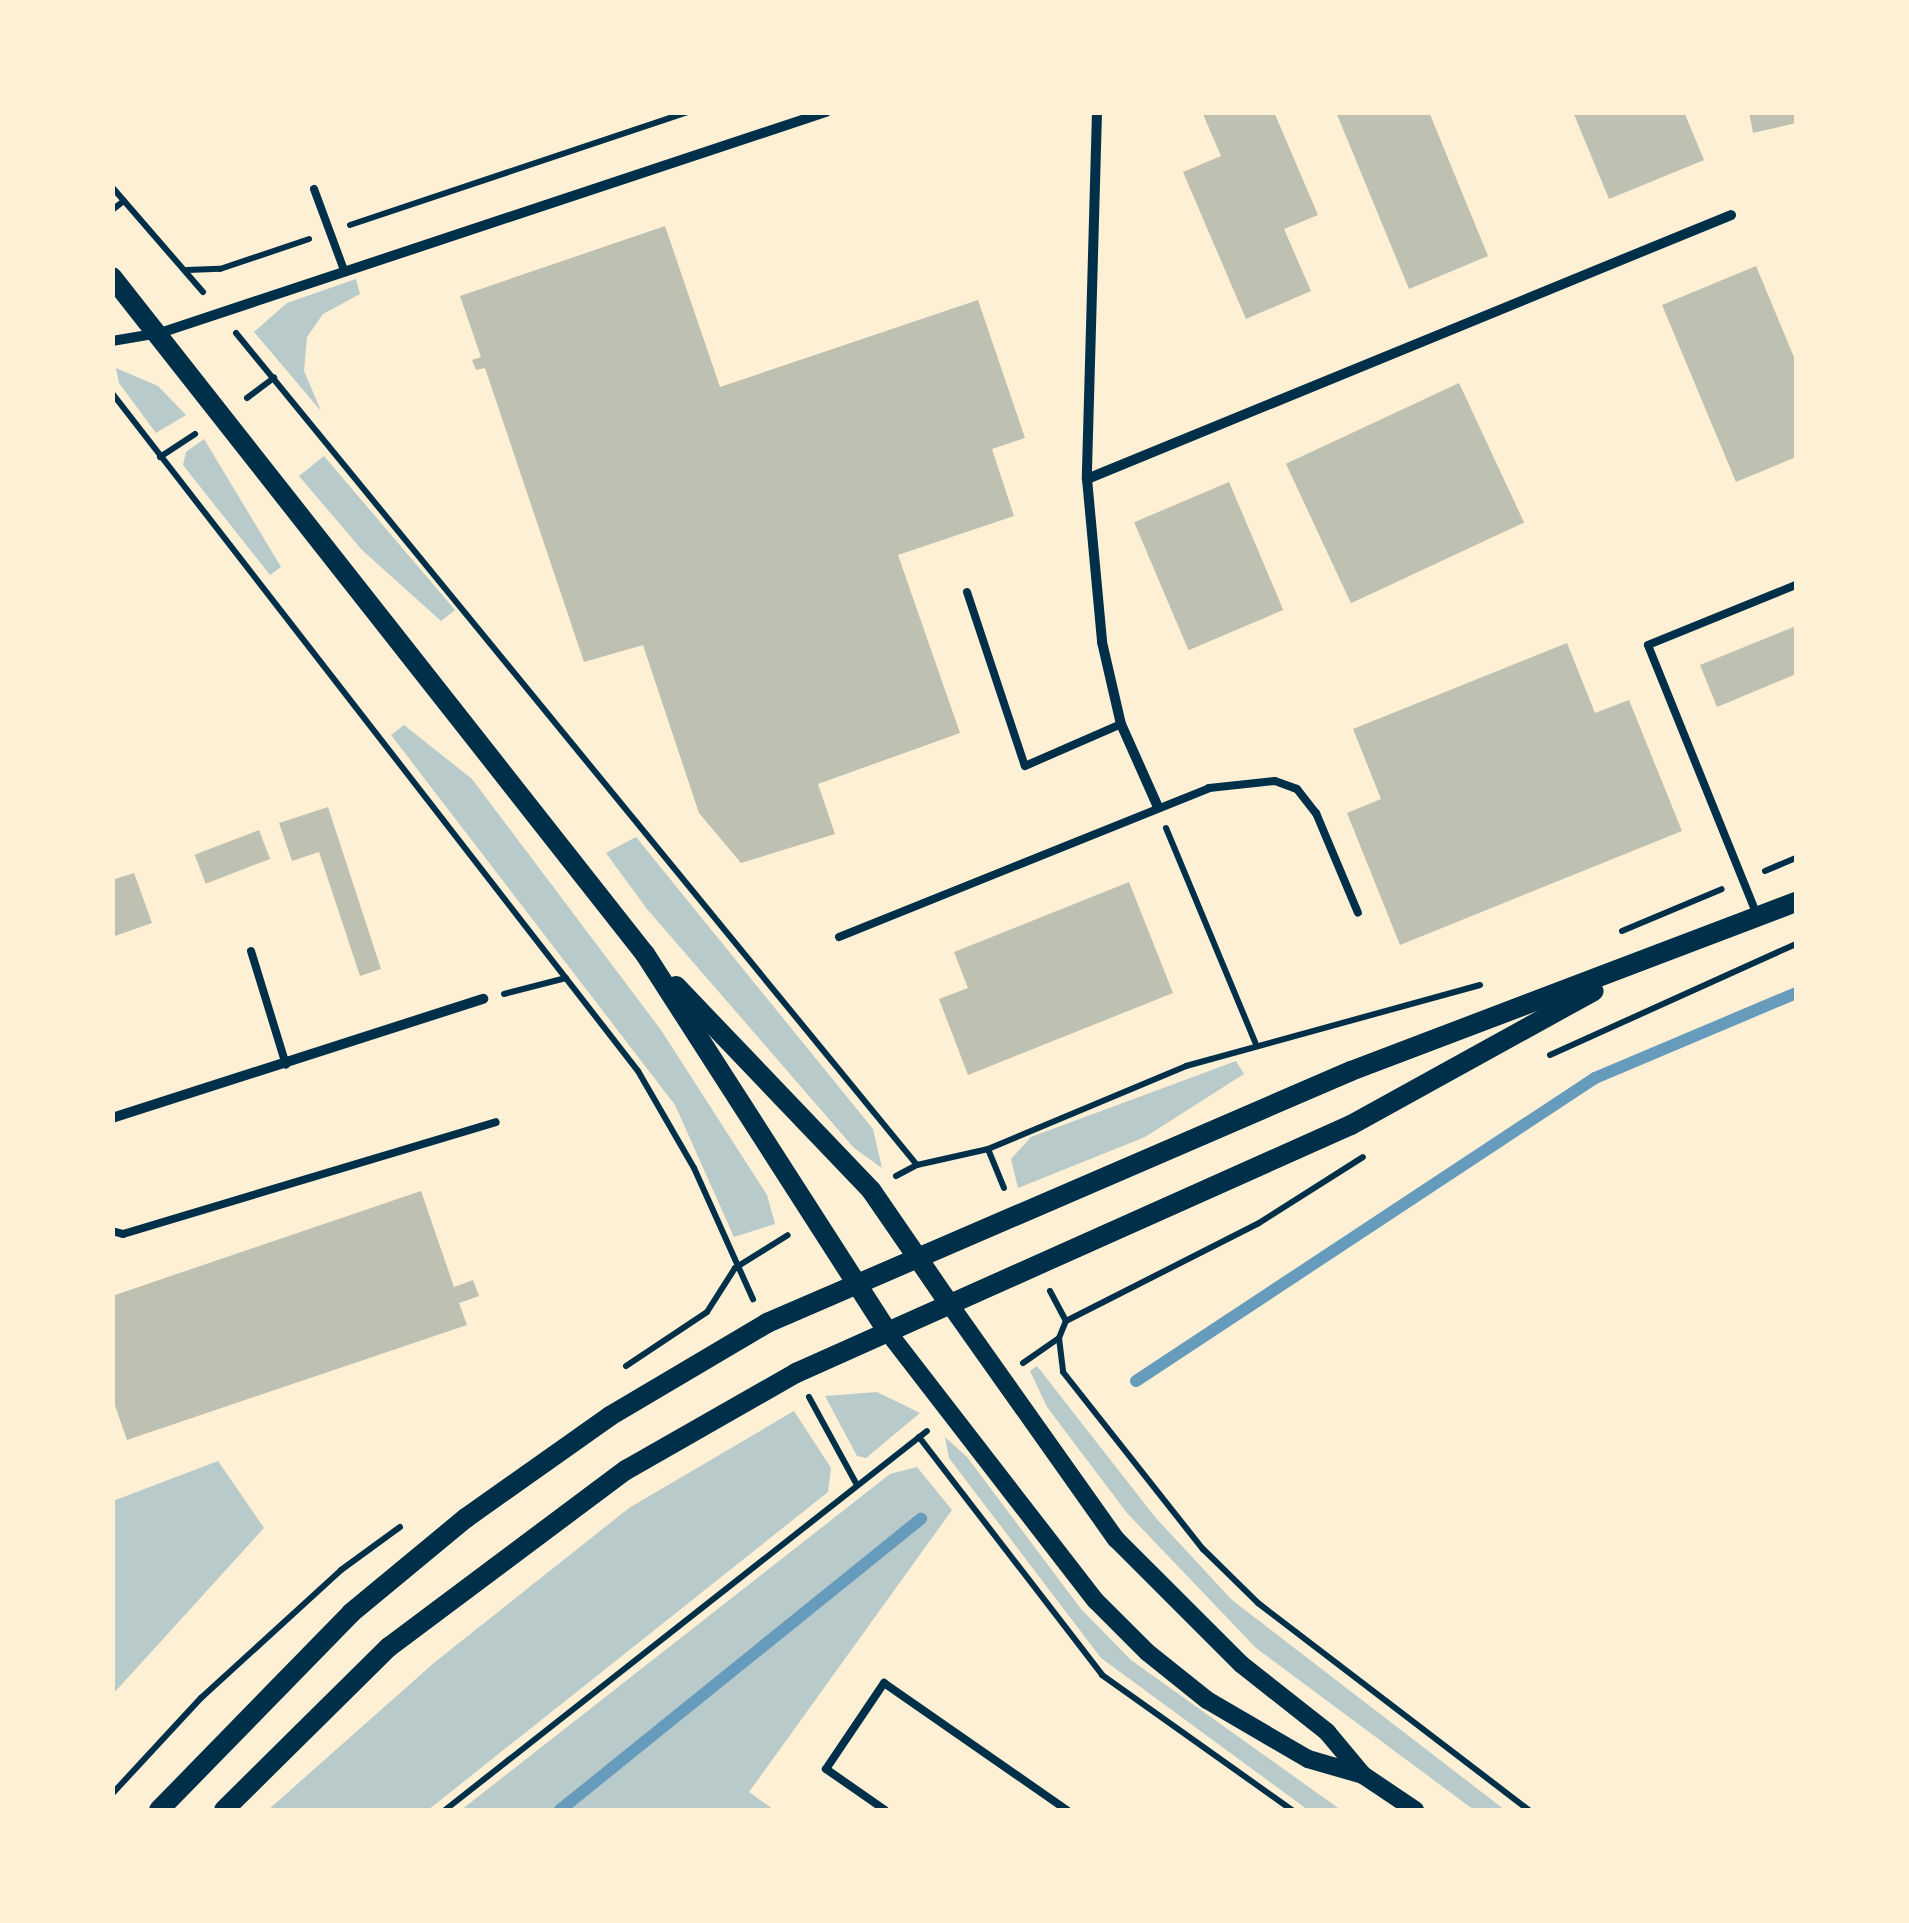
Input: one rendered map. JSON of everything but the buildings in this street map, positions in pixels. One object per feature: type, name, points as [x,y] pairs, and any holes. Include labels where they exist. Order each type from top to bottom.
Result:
[{"type":"main road","points":[[112,277],[160,332],[645,954],[888,1331]]},
{"type":"main road","points":[[159,1810],[351,1613],[466,1518],[610,1416],[767,1323],[914,1254],[1351,1071],[1796,902]]},
{"type":"main road","points":[[645,954],[871,1190],[948,1302]]},
{"type":"main road","points":[[224,1810],[388,1647],[626,1470],[796,1372],[1352,1124],[1657,956]]},
{"type":"street","points":[[112,341],[160,332],[826,112]]},
{"type":"street","points":[[1097,112],[1087,478],[1102,642],[1121,724],[1158,808]]},
{"type":"street","points":[[1087,478],[1731,215]]},
{"type":"street","points":[[112,1118],[484,999]]},
{"type":"street","points":[[948,1302],[998,1380],[1116,1539],[1241,1664],[1327,1732],[1363,1775],[1415,1810]]},
{"type":"street","points":[[888,1331],[1096,1601],[1148,1652],[1207,1700],[1308,1759],[1363,1775]]},
{"type":"lane","points":[[314,189],[344,270]]},
{"type":"lane","points":[[1758,917],[1648,645],[1796,585]]},
{"type":"lane","points":[[967,592],[1025,766],[1121,724]]},
{"type":"lane","points":[[840,937],[1208,788],[1275,781],[1297,789],[1316,813],[1358,913]]},
{"type":"lane","points":[[251,951],[286,1064]]},
{"type":"lane","points":[[112,1231],[123,1234],[496,1122]]},
{"type":"lane","points":[[885,1810],[826,1769],[884,1683],[1066,1810]]},
{"type":"path","points":[[186,270],[220,269],[687,112]]},
{"type":"path","points":[[112,186],[186,270],[916,1165]]},
{"type":"path","points":[[112,210],[124,201]]},
{"type":"path","points":[[112,393],[648,1087],[767,1323]]},
{"type":"path","points":[[1158,808],[1256,1044]]},
{"type":"path","points":[[1532,1064],[1796,944]]},
{"type":"path","points":[[484,999],[566,978]]},
{"type":"path","points":[[1372,1152],[1258,1223],[1066,1321],[1059,1338],[1063,1372],[1141,1478],[1258,1603],[1529,1810]]},
{"type":"path","points":[[998,1380],[1059,1338]]},
{"type":"path","points":[[796,1372],[857,1485]]},
{"type":"path","points":[[445,1810],[953,1411]]},
{"type":"shaded area","points":[[356,279],[360,294],[323,314],[307,337],[304,371],[321,411],[254,332],[287,303]]},
{"type":"shaded area","points":[[116,368],[158,386],[186,415],[156,433],[119,383]]},
{"type":"shaded area","points":[[204,439],[281,567],[270,575],[183,465],[186,452]]},
{"type":"shaded area","points":[[324,456],[455,610],[441,621],[362,550],[299,476]]},
{"type":"shaded area","points":[[404,725],[472,779],[661,1030],[767,1195],[775,1224],[734,1237],[675,1105],[391,735]]},
{"type":"shaded area","points":[[636,837],[873,1129],[882,1168],[854,1148],[647,909],[606,853]]},
{"type":"shaded area","points":[[1236,1061],[1244,1074],[1145,1137],[1018,1188],[1011,1159],[1031,1137]]},
{"type":"shaded area","points":[[1037,1366],[1155,1517],[1232,1600],[1505,1810],[1474,1810],[1256,1648],[1127,1513],[1047,1407],[1030,1371]]},
{"type":"shaded area","points":[[877,1392],[920,1413],[866,1458],[857,1456],[825,1396]]},
{"type":"shaded area","points":[[794,1411],[831,1468],[828,1492],[428,1810],[268,1810],[435,1662],[629,1508]]},
{"type":"shaded area","points":[[945,1437],[967,1457],[1081,1609],[1131,1660],[1341,1810],[1308,1810],[1101,1658],[949,1458]]},
{"type":"shaded area","points":[[218,1461],[264,1528],[113,1694],[113,1501]]},
{"type":"shaded area","points":[[917,1467],[952,1510],[749,1792],[774,1810],[461,1810],[890,1474]]},
{"type":"waterway","points":[[1136,1381],[1595,1078],[1796,993]]},
{"type":"waterway","points":[[560,1810],[921,1519]]}]
